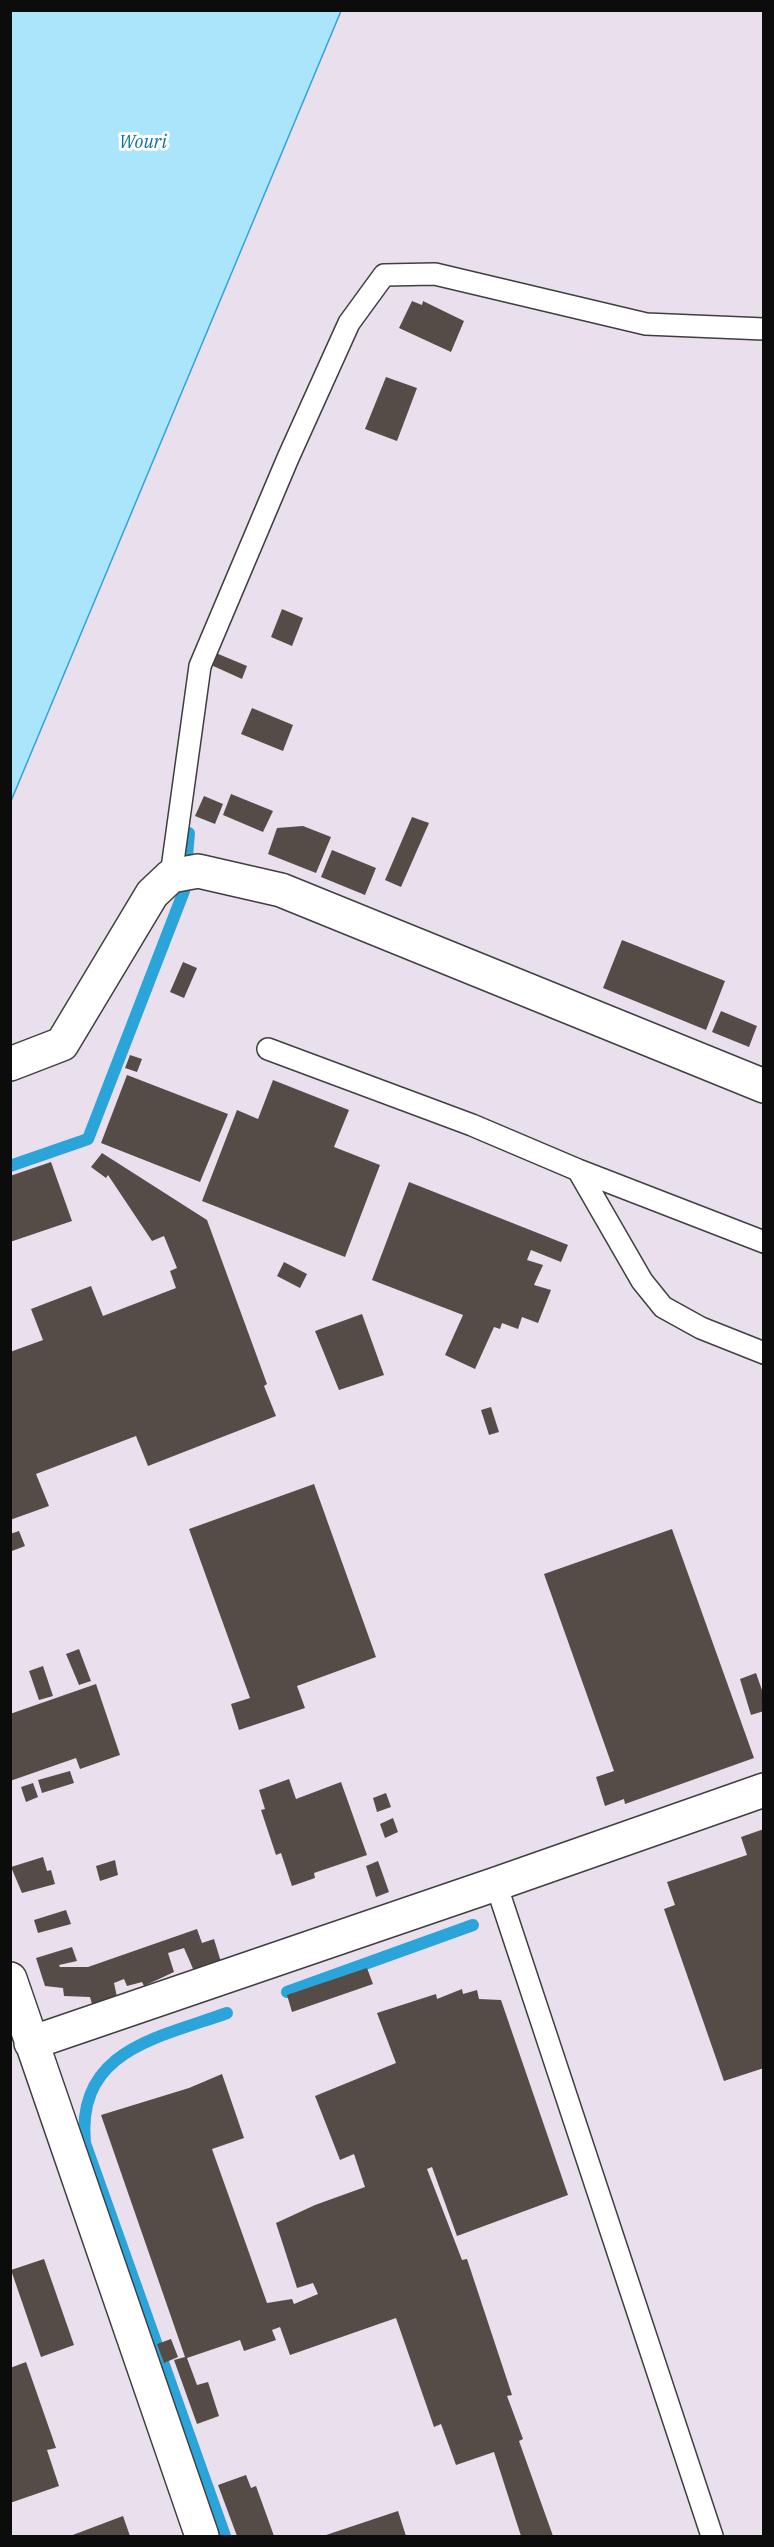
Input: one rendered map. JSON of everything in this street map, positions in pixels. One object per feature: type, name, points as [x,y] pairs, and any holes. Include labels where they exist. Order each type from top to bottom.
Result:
[{"type":"street","points":[[10,1064],[62,1044],[152,894],[171,876],[198,871],[280,890],[764,1086]]},
{"type":"street","points":[[31,2043],[764,1790]]},
{"type":"street","points":[[12,1986],[202,2536]]},
{"type":"lane","points":[[171,876],[200,666],[288,458],[349,323],[384,275],[435,274],[646,324],[764,329]]},
{"type":"lane","points":[[268,1049],[471,1125],[578,1170],[764,1242]]},
{"type":"lane","points":[[578,1170],[642,1281],[663,1307],[701,1328],[764,1353]]},
{"type":"lane","points":[[496,1884],[712,2536]]},
{"type":"shaded area","points":[[341,11],[763,11],[763,2536],[11,2536],[11,801]]},
{"type":"water","name":"Wouri","points":[[10,11],[341,11],[11,801]]},
{"type":"building","points":[[412,301],[422,305],[423,301],[464,321],[451,352],[399,328]]},
{"type":"building","points":[[386,377],[417,388],[397,441],[365,429]]},
{"type":"building","points":[[282,609],[303,618],[292,646],[271,637]]},
{"type":"building","points":[[216,653],[247,666],[242,679],[211,665]]},
{"type":"building","points":[[252,708],[293,725],[283,751],[241,734]]},
{"type":"building","points":[[231,794],[273,811],[263,832],[223,815]]},
{"type":"building","points":[[204,796],[223,804],[215,824],[195,816]]},
{"type":"building","points":[[412,817],[429,823],[401,887],[385,880]]},
{"type":"building","points":[[303,826],[331,837],[316,873],[268,854],[277,828]]},
{"type":"building","points":[[332,850],[376,868],[365,895],[321,877]]},
{"type":"building","points":[[622,940],[725,981],[706,1030],[603,988]]},
{"type":"building","points":[[183,962],[197,968],[184,998],[170,992]]},
{"type":"building","points":[[721,1011],[757,1026],[749,1047],[712,1032]]},
{"type":"building","points":[[130,1055],[142,1059],[137,1072],[125,1068]]},
{"type":"building","points":[[127,1075],[228,1114],[200,1182],[101,1143]]},
{"type":"building","points":[[273,1080],[349,1110],[334,1147],[380,1165],[345,1257],[202,1201],[237,1110],[258,1119]]},
{"type":"building","points":[[102,1153],[207,1220],[267,1384],[264,1386],[276,1416],[148,1466],[136,1436],[36,1474],[49,1506],[10,1520],[10,1352],[43,1340],[31,1309],[91,1286],[103,1316],[176,1288],[170,1271],[177,1268],[164,1236],[152,1241],[108,1175],[106,1178],[91,1167]]},
{"type":"building","points":[[51,1162],[72,1221],[10,1242],[10,1176]]},
{"type":"building","points":[[409,1182],[568,1245],[561,1262],[531,1250],[527,1260],[543,1265],[534,1285],[551,1290],[538,1323],[522,1317],[518,1329],[502,1323],[500,1329],[494,1327],[475,1369],[445,1355],[463,1315],[372,1280]]},
{"type":"building","points":[[284,1262],[307,1274],[300,1288],[277,1276]]},
{"type":"building","points":[[362,1314],[384,1375],[339,1390],[315,1331]]},
{"type":"building","points":[[491,1407],[499,1432],[489,1435],[481,1410]]},
{"type":"building","points":[[314,1484],[376,1657],[297,1686],[305,1708],[239,1730],[231,1704],[250,1698],[189,1529]]},
{"type":"building","points":[[672,1529],[754,1758],[625,1804],[624,1799],[605,1806],[596,1777],[614,1771],[544,1574]]},
{"type":"building","points":[[19,1531],[25,1546],[12,1551],[10,1534]]},
{"type":"building","points":[[79,1649],[91,1681],[79,1685],[66,1654]]},
{"type":"building","points":[[43,1666],[53,1696],[39,1700],[29,1671]]},
{"type":"building","points":[[756,1673],[764,1696],[764,1711],[751,1715],[740,1679]]},
{"type":"building","points":[[96,1684],[120,1755],[80,1769],[76,1758],[10,1781],[10,1714]]},
{"type":"building","points":[[70,1771],[74,1783],[42,1793],[38,1780]]},
{"type":"building","points":[[289,1779],[296,1799],[341,1782],[367,1855],[314,1873],[315,1878],[292,1886],[281,1853],[276,1855],[261,1810],[265,1809],[259,1790]]},
{"type":"building","points":[[33,1783],[38,1797],[26,1802],[21,1787]]},
{"type":"building","points":[[386,1793],[391,1807],[377,1812],[373,1798]]},
{"type":"building","points":[[393,1818],[398,1832],[385,1838],[380,1824]]},
{"type":"building","points":[[764,1829],[764,2068],[724,2081],[664,1909],[675,1905],[667,1882],[747,1855],[741,1837]]},
{"type":"building","points":[[43,1857],[47,1871],[51,1870],[55,1884],[22,1893],[11,1867]]},
{"type":"building","points":[[115,1860],[118,1875],[100,1881],[96,1866]]},
{"type":"building","points":[[378,1861],[389,1892],[376,1897],[366,1866]]},
{"type":"building","points":[[66,1910],[71,1924],[38,1933],[34,1920]]},
{"type":"building","points":[[197,1929],[202,1943],[214,1939],[221,1962],[194,1971],[184,1948],[168,1953],[174,1972],[144,1986],[142,1982],[127,1986],[124,1979],[114,1983],[117,1997],[92,2004],[90,1997],[64,1996],[63,1988],[45,1986],[36,1958],[72,1947],[77,1961],[59,1965],[60,1967],[88,1967]]},
{"type":"building","points":[[367,1968],[373,1984],[292,2012],[287,1995]]},
{"type":"building","points":[[462,1989],[463,1994],[477,1990],[479,1999],[501,2000],[568,2195],[457,2236],[432,2167],[427,2169],[462,2260],[467,2259],[512,2395],[507,2396],[523,2439],[519,2441],[553,2536],[521,2536],[494,2452],[456,2465],[441,2424],[434,2427],[396,2318],[290,2355],[280,2327],[272,2330],[276,2340],[244,2351],[240,2340],[187,2358],[197,2385],[208,2382],[219,2416],[197,2424],[174,2360],[185,2357],[101,2115],[189,2088],[222,2074],[244,2138],[212,2149],[267,2303],[292,2299],[294,2304],[318,2294],[313,2283],[297,2288],[276,2223],[315,2205],[365,2187],[354,2154],[340,2160],[315,2096],[396,2063],[377,2013],[436,1994],[437,1999]]},
{"type":"building","points":[[44,2259],[74,2345],[41,2357],[11,2270]]},
{"type":"building","points":[[171,2339],[178,2357],[164,2363],[157,2344]]},
{"type":"building","points":[[26,2362],[56,2448],[47,2450],[59,2486],[10,2503],[10,2368]]},
{"type":"building","points":[[246,2475],[251,2488],[256,2486],[274,2536],[237,2536],[218,2485]]},
{"type":"building","points":[[398,2511],[406,2536],[323,2536]]},
{"type":"building","points":[[123,2516],[130,2536],[70,2536]]},
{"type":"waterway","points":[[10,1166],[88,1139],[184,891],[189,833]]},
{"type":"waterway","points":[[287,1992],[473,1925]]},
{"type":"waterway","points":[[225,2536],[85,2143],[86,2112],[94,2087],[108,2068],[127,2052],[149,2041],[227,2013]]}]
